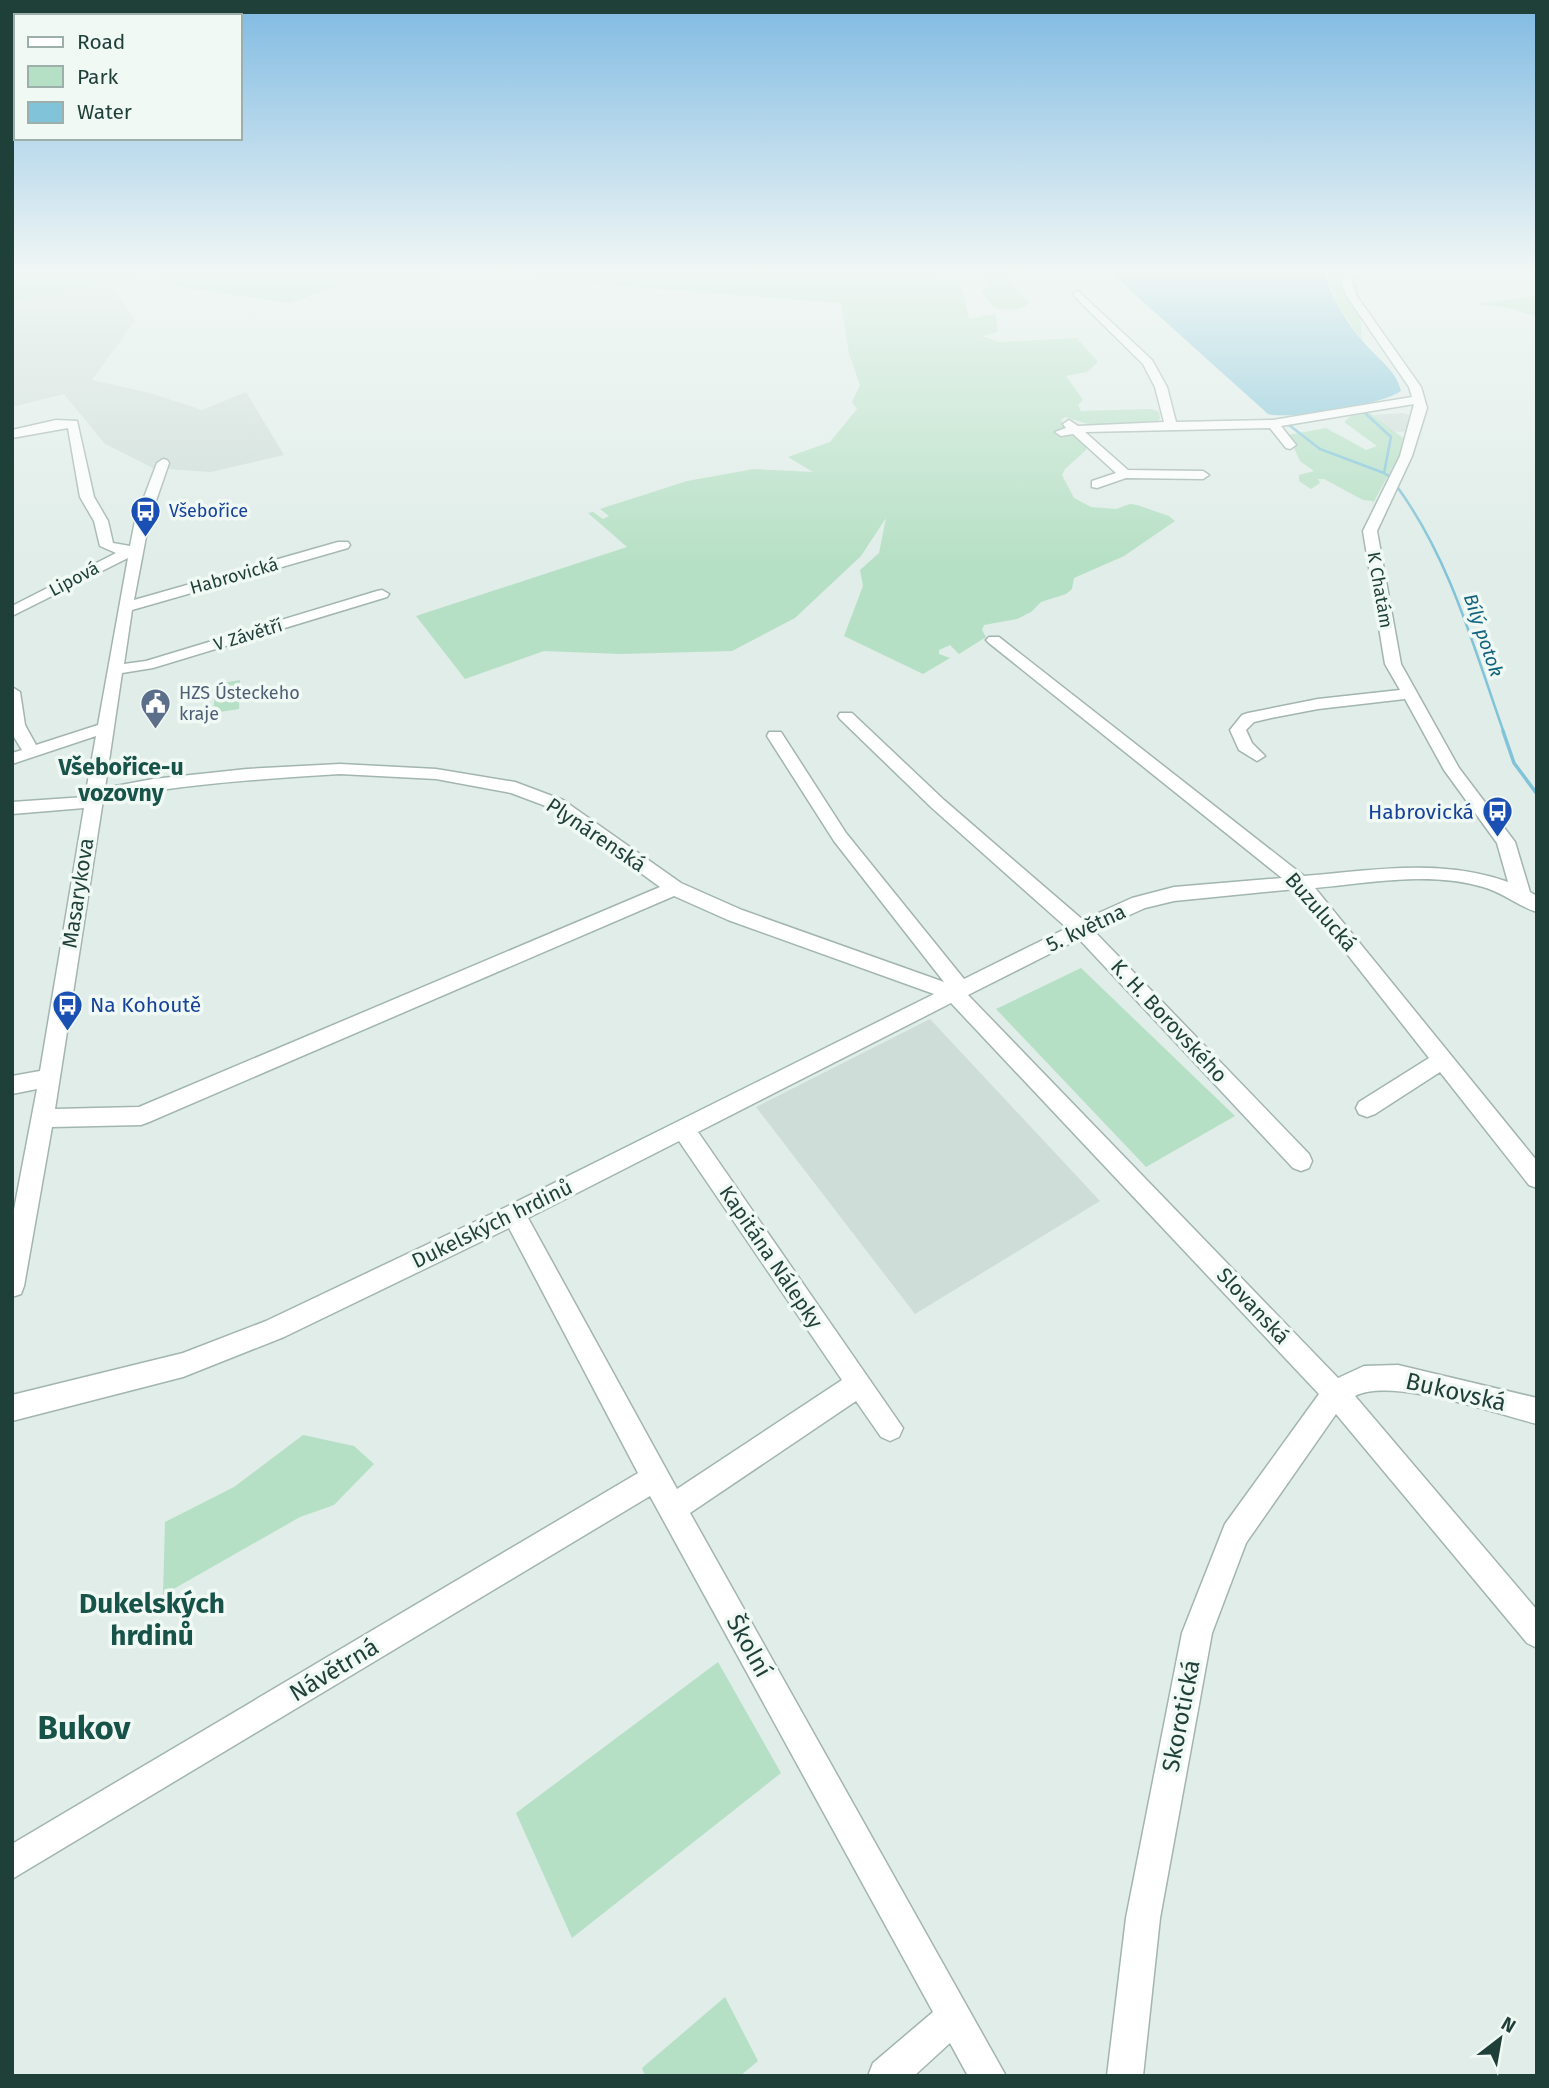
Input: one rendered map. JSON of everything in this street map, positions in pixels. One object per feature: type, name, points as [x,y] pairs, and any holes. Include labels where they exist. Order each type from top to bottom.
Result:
[{"type":"street","points":[[1151,368],[1161,387],[1171,426]]},
{"type":"street","points":[[1125,474],[1068,428],[1118,425],[1273,425],[1420,404],[1415,387],[1402,368]]},
{"type":"street","name":"K Chatám","points":[[1420,404],[1406,456],[1370,531],[1393,664],[1452,770],[1506,842],[1529,899]]},
{"type":"street","points":[[12,434],[69,423],[75,426],[88,497],[101,521],[107,546],[131,550]]},
{"type":"street","points":[[1273,425],[1290,445]]},
{"type":"street","name":"Masarykova","points":[[12,1286],[50,1078],[92,799],[125,607],[131,550],[163,463]]},
{"type":"street","points":[[1097,484],[1125,474],[1203,475]]},
{"type":"street","name":"Habrovická","points":[[125,607],[343,545]]},
{"type":"street","name":"Lipová","points":[[12,612],[131,550]]},
{"type":"street","name":"V Závětří","points":[[114,670],[148,665],[382,594]]},
{"type":"street","name":"Buzulucká","points":[[994,640],[1300,882],[1537,1178]]},
{"type":"street","points":[[12,692],[18,707],[15,718],[18,729],[32,753]]},
{"type":"street","points":[[1257,756],[1245,746],[1238,730],[1248,718],[1318,704],[1410,694]]},
{"type":"street","name":"K. H. Borovského","points":[[846,716],[938,804],[1081,929],[1301,1161]]},
{"type":"street","points":[[12,759],[104,728]]},
{"type":"street","points":[[775,736],[840,837],[956,981],[954,993]]},
{"type":"street","name":"Plynárenská","points":[[12,808],[92,799],[153,784],[247,774],[379,770],[436,774],[492,783],[515,788],[557,804],[674,888],[735,915],[954,993]]},
{"type":"street","name":"5. května","points":[[954,993],[1081,929],[1157,897],[1408,873],[1468,876],[1529,899]]},
{"type":"street","points":[[42,1118],[141,1116],[627,911],[674,888]]},
{"type":"street","name":"Dukelských hrdinů","points":[[12,1408],[183,1365],[275,1329],[514,1214],[954,993]]},
{"type":"street","name":"Slovanská","points":[[954,993],[1335,1393],[1537,1633]]},
{"type":"street","points":[[1367,1108],[1442,1060]]},
{"type":"street","points":[[12,1085],[50,1078]]},
{"type":"street","name":"Kapitána Nálepky","points":[[683,1129],[890,1429]]},
{"type":"street","name":"Školní","points":[[514,1214],[655,1478],[988,2076]]},
{"type":"street","name":"Bukovská","points":[[1335,1393],[1364,1378],[1398,1377],[1537,1411]]},
{"type":"street","points":[[673,1508],[858,1384]]},
{"type":"street","name":"Skorotická","points":[[1125,2076],[1143,1919],[1197,1633],[1235,1534],[1335,1393]]},
{"type":"street","name":"Návětrná","points":[[12,1863],[655,1478]]},
{"type":"street","points":[[886,2076],[955,2016]]},
{"type":"shaded area","points":[[12,368],[100,368],[92,380],[150,393],[202,410],[246,392],[284,455],[211,472],[153,468],[105,444],[64,394],[12,407]]},
{"type":"shaded area","points":[[1373,415],[1409,415],[1406,431],[1400,432],[1391,431]]},
{"type":"shaded area","points":[[930,1019],[1100,1201],[915,1314],[756,1107]]},
{"type":"green space","points":[[854,368],[1091,368],[1087,372],[1066,376],[1083,400],[1078,405],[1081,411],[1152,409],[1159,412],[1160,419],[1091,425],[1065,417],[1061,420],[1065,427],[1054,432],[1057,435],[1077,436],[1086,445],[1086,450],[1062,475],[1074,498],[1091,507],[1116,509],[1130,504],[1137,505],[1169,516],[1175,521],[1124,556],[1074,578],[1072,589],[1066,594],[1041,602],[1031,612],[1017,619],[984,625],[982,630],[986,637],[959,654],[950,645],[939,650],[939,654],[950,658],[923,674],[844,636],[863,586],[860,570],[879,553],[886,518],[861,556],[795,618],[732,651],[620,654],[544,651],[465,679],[416,616],[627,547],[588,513],[593,512],[603,519],[609,516],[600,509],[687,481],[754,469],[813,472],[788,457],[830,442],[857,409],[852,402],[860,385]]},
{"type":"green space","points":[[1367,411],[1403,438],[1400,454],[1372,505],[1373,501],[1363,500],[1324,479],[1318,479],[1320,483],[1311,489],[1299,481],[1299,475],[1314,471],[1300,461],[1288,435],[1326,428],[1366,450],[1377,446],[1344,422],[1354,413]]},
{"type":"green space","points":[[240,680],[239,709],[213,713],[216,684]]},
{"type":"green space","points":[[1081,968],[1235,1116],[1146,1167],[996,1009]]},
{"type":"green space","points":[[303,1435],[354,1446],[374,1464],[334,1505],[300,1517],[163,1595],[165,1522],[234,1487]]},
{"type":"green space","points":[[718,1662],[781,1773],[572,1938],[516,1813]]},
{"type":"green space","points":[[725,1997],[758,2061],[740,2076],[645,2076],[642,2068]]},
{"type":"water","points":[[1217,368],[1389,368],[1399,383],[1401,391],[1375,401],[1336,410],[1297,415],[1268,414]]},
{"type":"waterway","name":"Bílý potok","points":[[1365,413],[1391,437],[1384,473]]},
{"type":"waterway","points":[[1289,425],[1320,449],[1384,473]]},
{"type":"waterway","name":"Bílý potok","points":[[1384,473],[1390,477]]},
{"type":"waterway","name":"Bílý potok","points":[[1398,488],[1417,516],[1447,575],[1504,733]]},
{"type":"waterway","name":"Bílý potok","points":[[1503,731],[1514,763],[1537,794]]},
{"type":"place","name":"Všebořice","points":[[146,538]]},
{"type":"place","name":"HZS Ústeckeho kraje","points":[[156,730]]},
{"type":"place","name":"Habrovická","points":[[1497,839]]},
{"type":"place","name":"Na Kohoutě","points":[[67,1032]]},
{"type":"district","name":"Všebořice-u vozovny","points":[[121,780]]},
{"type":"district","name":"Dukelských hrdinů","points":[[152,1619]]},
{"type":"district","name":"Bukov","points":[[84,1727]]}]
